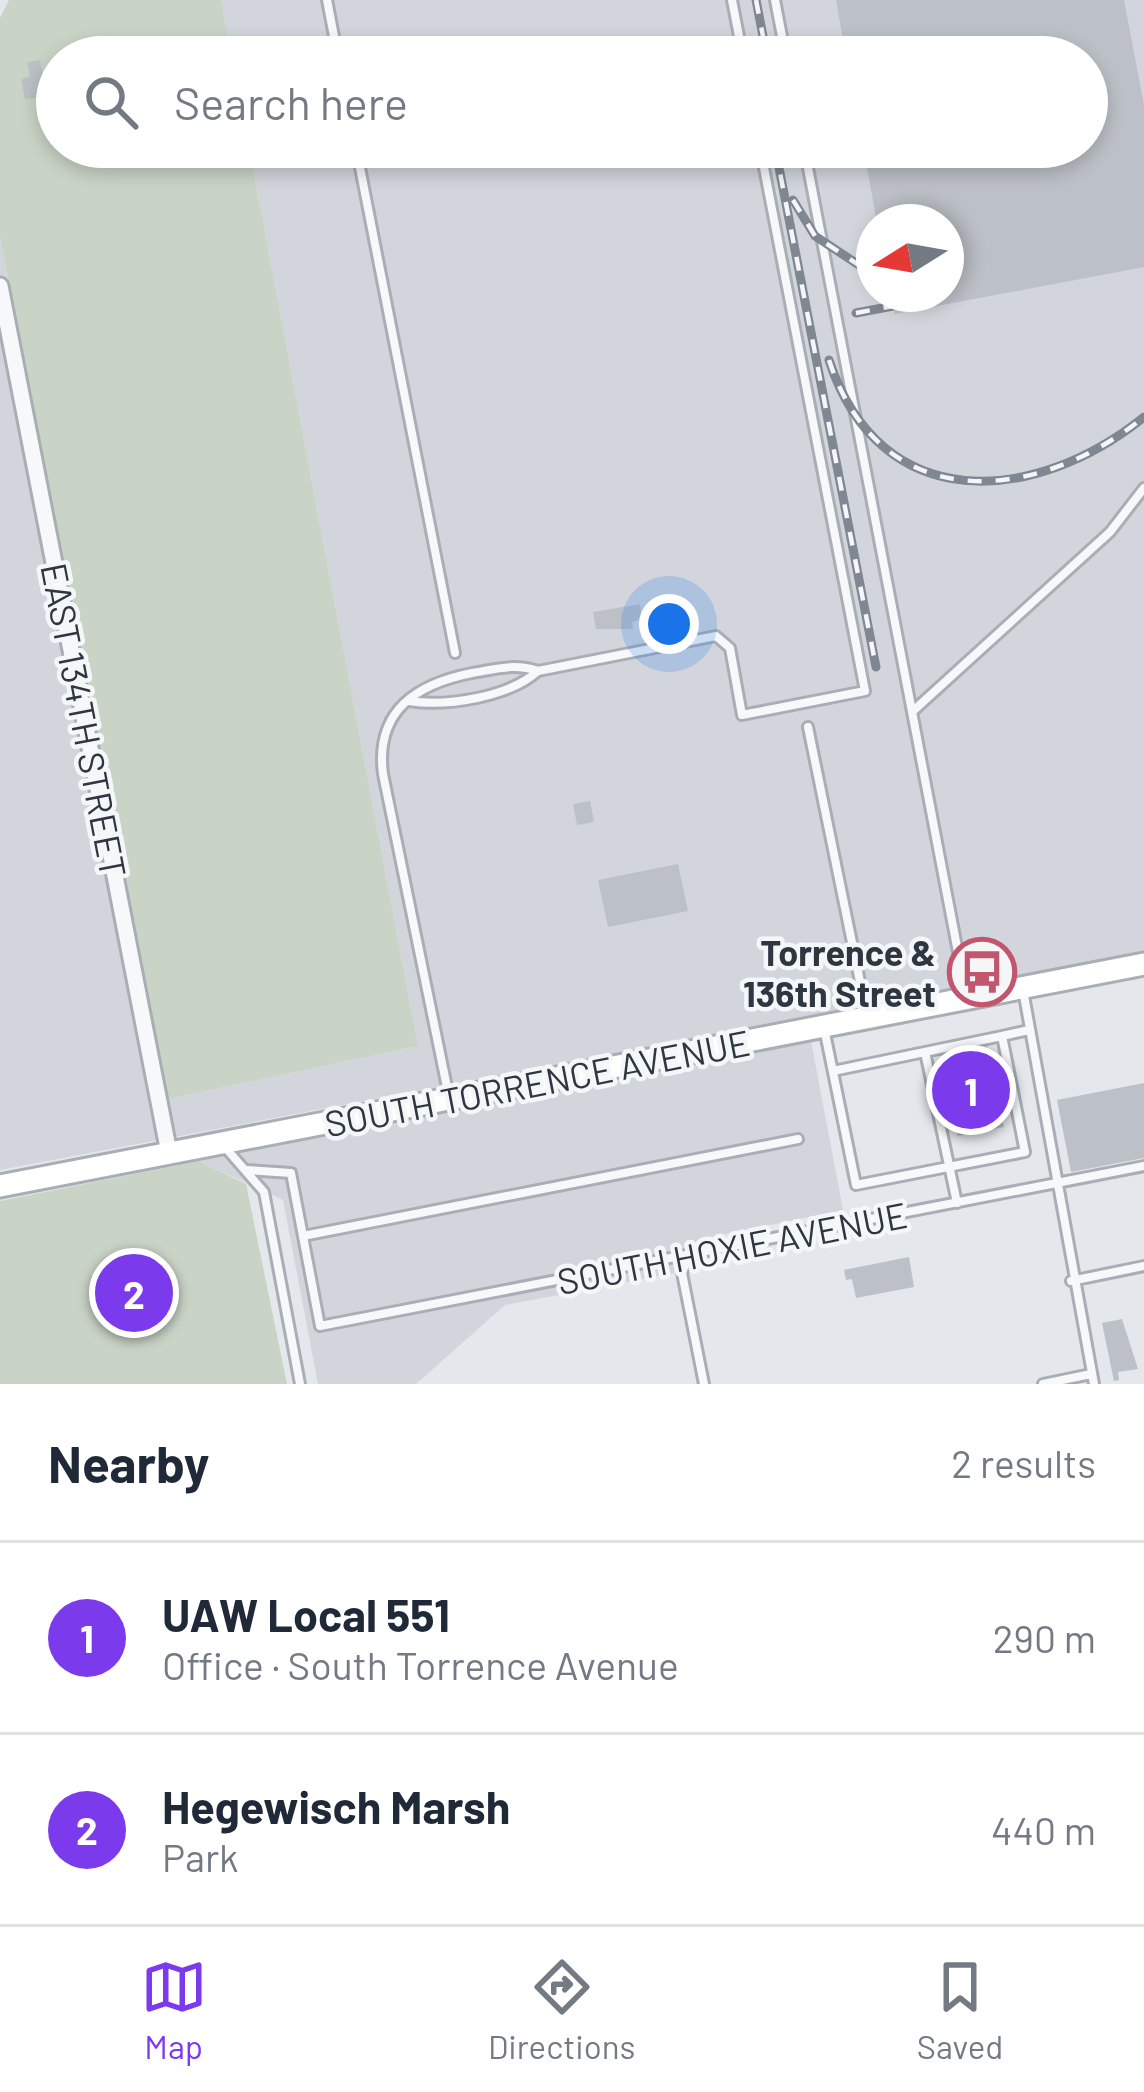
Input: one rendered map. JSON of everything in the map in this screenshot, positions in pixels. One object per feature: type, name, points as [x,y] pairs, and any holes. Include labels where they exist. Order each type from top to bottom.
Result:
[{"type":"main road","name":"SOUTH TORRENCE AVENUE","points":[[0,1186],[1144,964]]},
{"type":"street","name":"EAST 134TH STREET","points":[[0,286],[169,1153]]},
{"type":"lane","points":[[327,0],[334,36]]},
{"type":"lane","points":[[732,0],[738,36]]},
{"type":"lane","points":[[775,0],[782,36]]},
{"type":"lane","points":[[360,168],[455,653]]},
{"type":"lane","points":[[407,701],[429,704],[521,686],[538,671],[716,636],[730,648],[742,715],[865,691],[764,168]]},
{"type":"lane","points":[[807,168],[967,999]]},
{"type":"lane","points":[[912,712],[1110,532],[1144,488]]},
{"type":"lane","points":[[449,1099],[382,760],[388,719],[438,680],[518,664],[538,671]]},
{"type":"lane","points":[[808,727],[867,1018]]},
{"type":"lane","points":[[1022,988],[1071,1281],[1093,1379],[1043,1384]]},
{"type":"lane","points":[[824,1026],[856,1185],[1025,1152],[1002,1036]]},
{"type":"lane","points":[[832,1071],[1029,1030]]},
{"type":"lane","points":[[926,1052],[957,1203]]},
{"type":"lane","points":[[247,1170],[291,1173],[303,1236],[798,1139]]},
{"type":"lane","points":[[221,1143],[264,1192],[300,1384]]},
{"type":"lane","name":"SOUTH HOXIE AVENUE","points":[[303,1236],[320,1326],[1144,1166]]},
{"type":"lane","points":[[688,1255],[682,1273],[704,1384]]},
{"type":"lane","points":[[1071,1281],[1144,1267]]},
{"type":"shaded area","points":[[221,0],[1144,0],[1144,953],[0,1170],[0,237],[168,1099],[418,1046],[253,168],[1108,168],[1108,36],[228,36]]},
{"type":"shaded area","points":[[811,1041],[843,1210],[697,1240],[701,1268],[505,1305],[416,1384],[318,1384],[283,1200],[199,1161]]},
{"type":"green space","points":[[9,0],[221,0],[228,36],[36,36],[36,168],[253,168],[418,1046],[168,1099],[0,237],[0,18]]},
{"type":"green space","points":[[199,1161],[246,1184],[287,1384],[0,1384],[0,1201]]},
{"type":"building","points":[[836,0],[1124,0],[1144,105],[1144,267],[964,301],[964,204],[874,204],[867,168],[1108,168],[1108,36],[842,36]]},
{"type":"building","points":[[36,61],[36,97],[25,99],[21,79],[30,77],[27,62]]},
{"type":"building","points":[[640,604],[642,619],[632,622],[633,629],[596,629],[593,612]]},
{"type":"building","points":[[590,801],[594,822],[577,825],[573,804]]},
{"type":"building","points":[[678,864],[688,911],[608,927],[598,880]]},
{"type":"building","points":[[987,1046],[992,1102],[998,1101],[1004,1127],[958,1136],[950,1113],[957,1111],[951,1078],[944,1080],[941,1054],[974,1053],[973,1048]]},
{"type":"building","points":[[1144,1083],[1144,1158],[1071,1172],[1057,1100]]},
{"type":"building","points":[[909,1257],[914,1287],[856,1298],[852,1279],[846,1280],[844,1270]]},
{"type":"building","points":[[1122,1319],[1138,1369],[1118,1372],[1119,1380],[1114,1381],[1102,1323]]},
{"type":"railway","points":[[756,0],[763,36]]},
{"type":"railway","points":[[779,168],[876,667]]},
{"type":"railway","points":[[793,200],[815,236],[856,263]]},
{"type":"railway","points":[[856,313],[861,312]]},
{"type":"railway","points":[[829,360],[853,411],[884,448],[922,470],[965,480],[1010,479],[1056,467],[1101,446],[1144,417]]},
{"type":"place","name":"Torrence & 136th Street","points":[[982,972]]},
{"type":"place","name":"UAW Local 551","points":[[971,1090]]},
{"type":"place","name":"Hegewisch Marsh","points":[[134,1293]]}]
